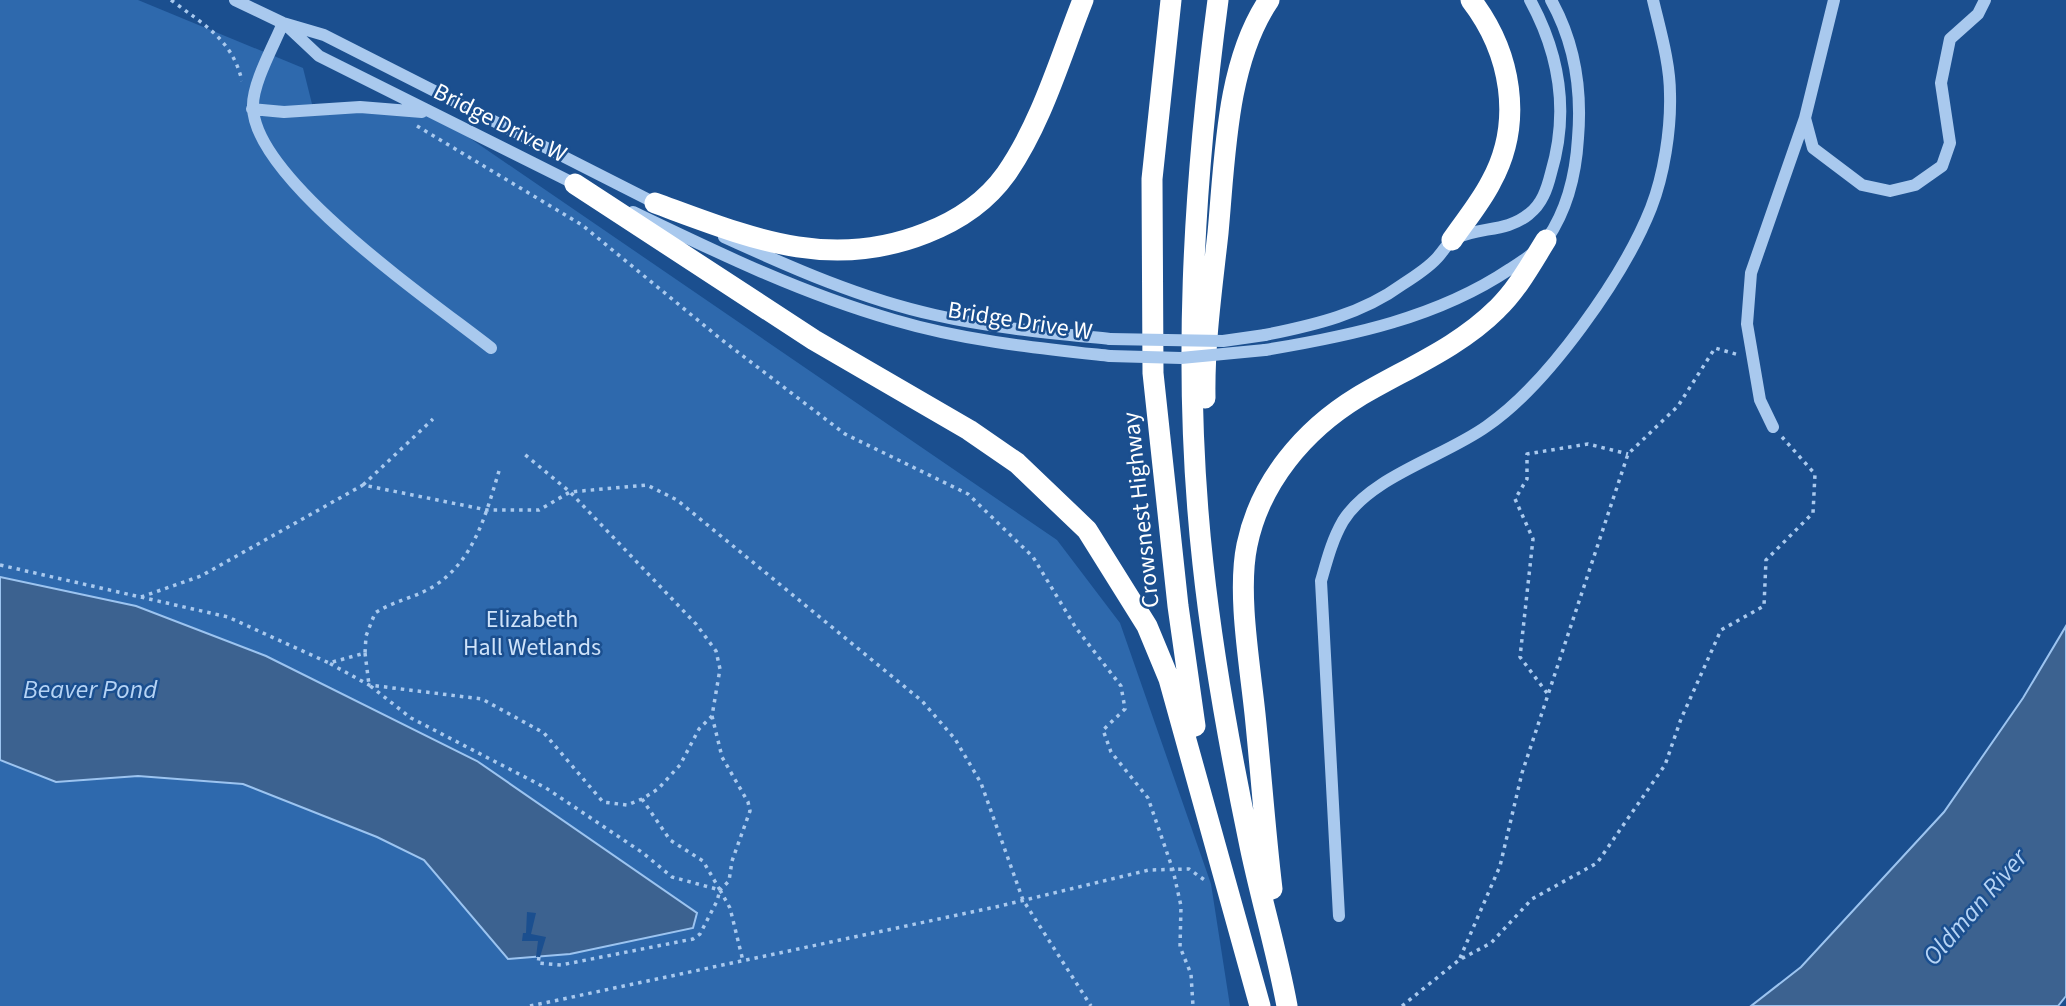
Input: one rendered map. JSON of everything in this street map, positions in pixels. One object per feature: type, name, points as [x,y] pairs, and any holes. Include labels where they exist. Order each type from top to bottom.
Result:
[{"type":"highway","points":[[655,203],[751,238],[796,248],[836,251],[873,249],[947,225],[979,204],[1005,174],[1052,84],[1083,0]]},
{"type":"highway","name":"Crowsnest Highway","points":[[1171,0],[1152,179],[1153,373],[1188,687],[1203,768],[1261,1006]]},
{"type":"highway","points":[[1218,0],[1197,192],[1190,324],[1191,393],[1202,564],[1249,843],[1287,1006]]},
{"type":"highway","points":[[1211,621],[1205,374],[1210,305],[1231,103],[1256,19],[1269,0]]},
{"type":"highway","points":[[1452,240],[1492,181],[1505,146],[1509,111],[1509,77],[1499,44],[1471,0]]},
{"type":"highway","points":[[575,184],[814,340],[969,430],[1017,463],[1087,530],[1147,626],[1169,679],[1261,1006]]},
{"type":"highway","points":[[1281,974],[1247,632],[1247,547],[1258,507],[1278,471],[1302,441],[1357,398],[1429,358],[1497,309],[1525,274],[1546,240]]},
{"type":"street","name":"Bridge Drive W","points":[[235,0],[284,23],[324,35],[655,203],[778,262],[836,285],[909,308],[979,324],[1110,339],[1223,341],[1265,335],[1330,321],[1372,304],[1436,259],[1452,240]]},
{"type":"street","points":[[1452,240],[1475,232],[1511,226],[1530,214],[1545,194],[1559,145],[1561,98],[1555,59],[1530,0]]},
{"type":"street","name":"Bridge Drive W","points":[[284,23],[319,56],[575,184],[738,262],[853,307],[896,321],[1002,344],[1110,356],[1181,358],[1265,350],[1367,331],[1422,313],[1500,276],[1546,240],[1569,191],[1580,118],[1572,50],[1551,0]]},
{"type":"street","points":[[1339,916],[1321,581],[1330,547],[1344,520],[1365,496],[1487,426],[1524,394],[1556,361],[1620,266],[1651,208],[1665,152],[1670,93],[1653,0]]},
{"type":"street","points":[[1773,427],[1760,400],[1747,324],[1751,273],[1805,118],[1833,0]]},
{"type":"street","points":[[1805,118],[1813,148],[1862,185],[1890,191],[1915,185],[1942,166],[1950,143],[1941,83],[1950,39],[1978,14],[1984,0]]},
{"type":"street","points":[[284,23],[255,93],[253,109],[267,149],[288,179],[322,214],[491,348]]},
{"type":"street","points":[[253,109],[284,112],[389,108],[433,113]]},
{"type":"path","points":[[171,0],[212,31],[236,57],[243,88],[255,93]]},
{"type":"path","points":[[389,108],[582,225],[722,340],[845,434],[968,494],[1033,557],[1076,628],[1121,686],[1125,709],[1103,730],[1111,752],[1148,798],[1173,870],[1181,906],[1180,947],[1191,974],[1193,1006]]},
{"type":"path","points":[[1459,960],[1500,866],[1522,773],[1628,454],[1678,406],[1715,348],[1753,360]]},
{"type":"path","points":[[141,597],[201,576],[363,485],[433,419]]},
{"type":"path","points":[[1402,1006],[1459,960],[1491,943],[1532,900],[1597,863],[1665,765],[1681,719],[1721,629],[1764,606],[1766,560],[1813,513],[1815,474],[1773,427]]},
{"type":"path","points":[[1547,694],[1520,657],[1534,539],[1515,499],[1527,480],[1527,454],[1588,444],[1628,454]]},
{"type":"path","points":[[523,453],[570,492],[708,638],[716,651],[720,669],[712,716],[722,757],[748,802],[750,811],[732,861],[729,881],[720,890],[718,901],[700,934],[693,939],[561,965],[538,963],[539,957]]},
{"type":"path","points":[[369,685],[366,636],[374,613],[435,586],[457,568],[466,556],[487,510],[499,471]]},
{"type":"path","points":[[363,485],[487,510],[539,510],[570,492],[647,485],[677,500],[922,701],[955,739],[981,783],[1023,900],[1091,1006]]},
{"type":"path","points":[[0,565],[228,617],[329,663],[369,685],[411,718],[546,788],[643,853],[672,877],[720,890]]},
{"type":"path","points":[[329,663],[365,653]]},
{"type":"path","points":[[369,685],[482,699],[544,733],[603,802],[627,805],[658,789],[680,765],[699,729],[712,716]]},
{"type":"path","points":[[642,799],[670,840],[703,861],[730,908],[743,961]]},
{"type":"path","points":[[530,1006],[1150,870],[1189,869],[1211,884]]},
{"type":"green space","name":"Elizabeth Hall Wetlands","points":[[0,0],[138,0],[303,68],[315,116],[339,109],[433,113],[1057,540],[1120,623],[1211,884],[1230,1006],[0,1006]]},
{"type":"water","name":"Beaver Pond","points":[[0,577],[136,606],[266,656],[477,761],[697,913],[693,928],[570,954],[508,959],[424,860],[377,837],[243,784],[138,776],[56,782],[0,760]]},
{"type":"water","name":"Oldman River","points":[[2066,626],[2066,996],[2058,1006],[1751,1006],[1801,967],[1944,812],[2023,698]]},
{"type":"pier","points":[[527,912],[536,913],[531,934],[546,937],[540,957],[536,957],[538,941],[522,941],[523,933],[526,933]]}]
